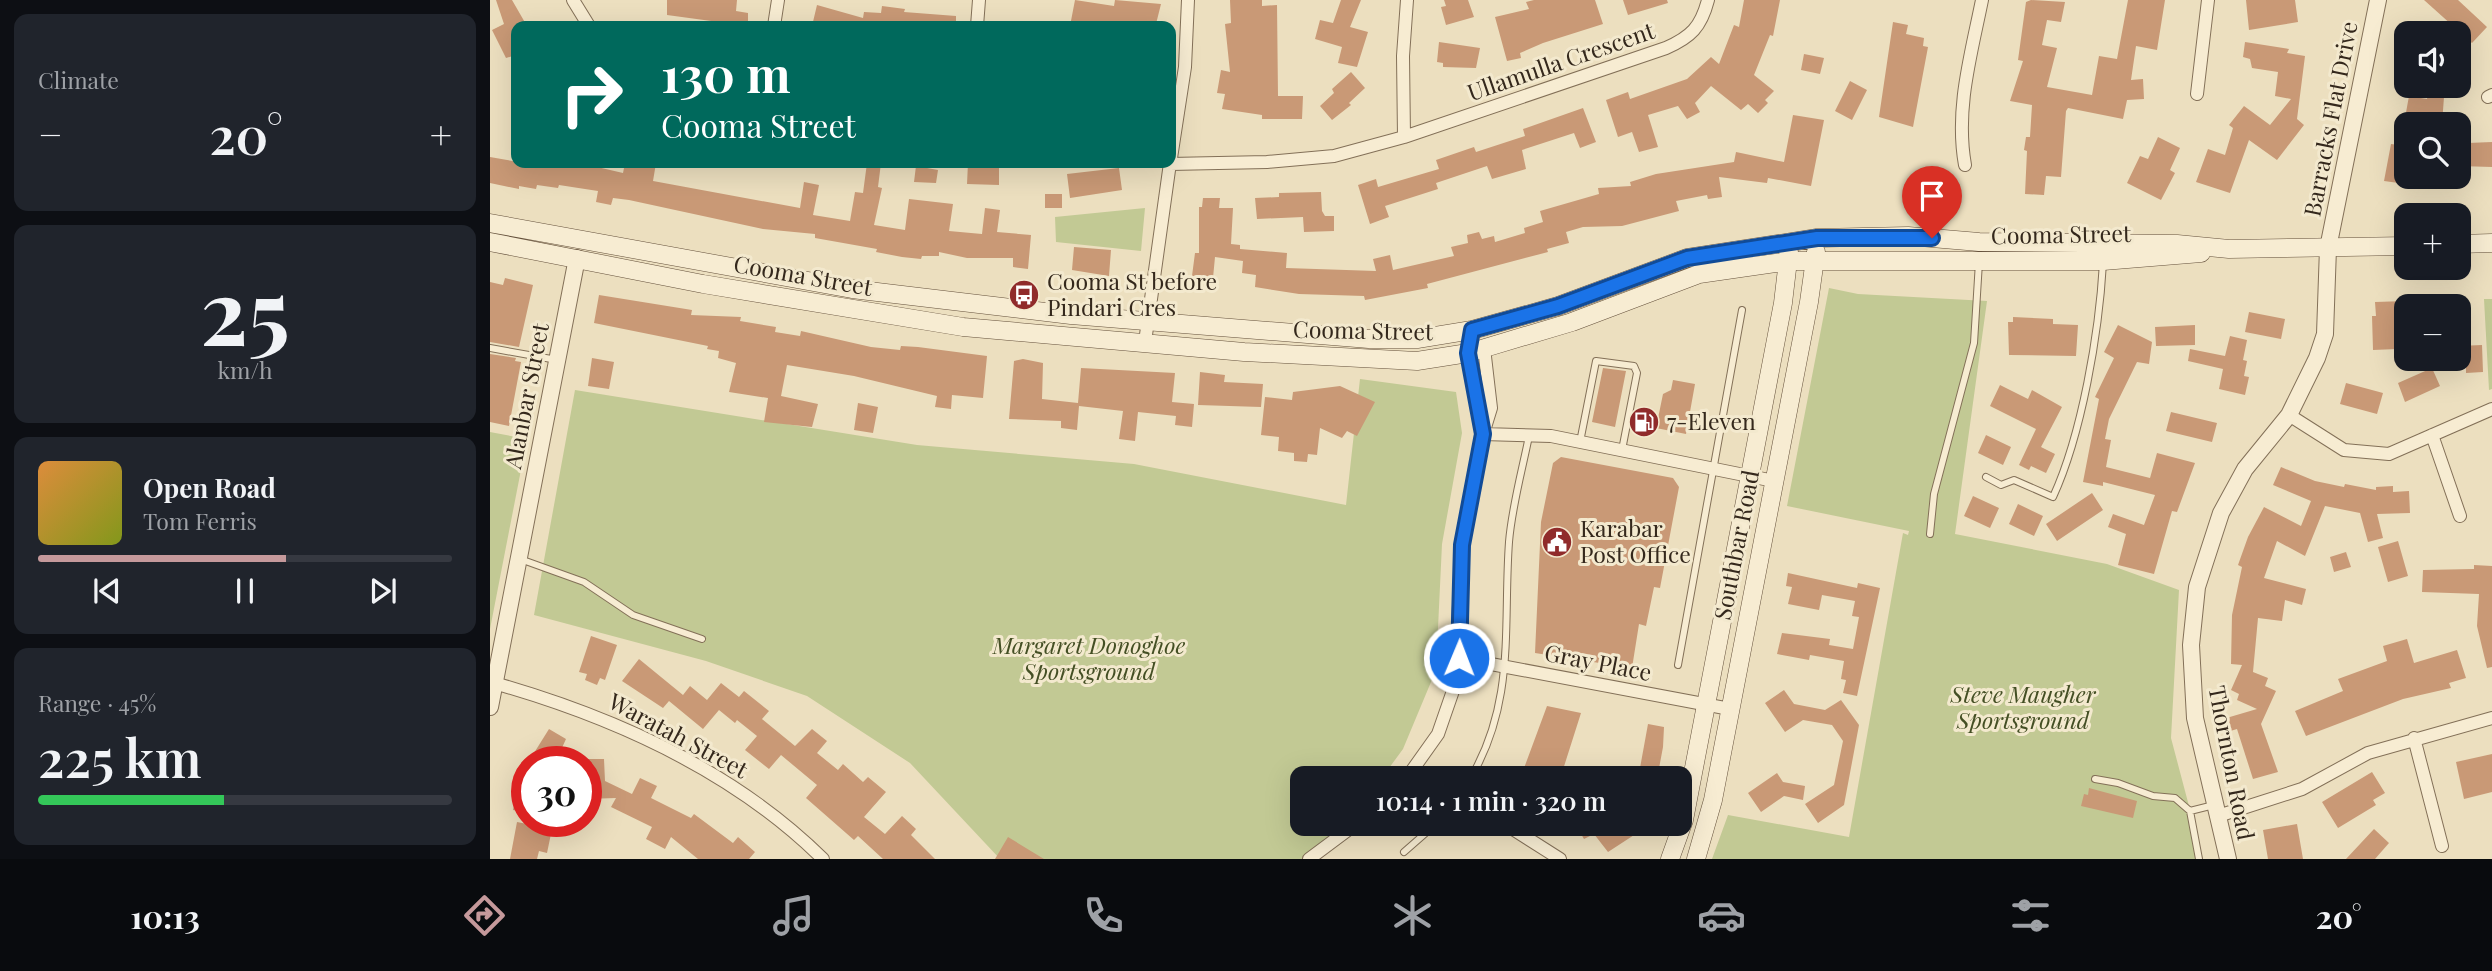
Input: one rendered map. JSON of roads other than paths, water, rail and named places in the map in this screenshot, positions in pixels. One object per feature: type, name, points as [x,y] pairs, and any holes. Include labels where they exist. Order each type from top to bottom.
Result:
[{"type":"main road","name":"Cooma Street","points":[[490,223],[852,289],[1070,315],[1147,319],[1369,339],[1417,339],[1472,330],[1558,306],[1687,258],[1817,238],[1908,236],[2176,257],[2229,249],[2394,246]]},
{"type":"main road","name":"Southbar Road","points":[[1696,859],[1713,800],[1817,238]]},
{"type":"main road","points":[[577,258],[581,240]]},
{"type":"main road","name":"Cooma Street","points":[[490,242],[703,284],[925,321],[1244,352],[1417,361],[1476,350],[1572,322],[1699,274],[1789,261],[1979,260],[2103,253]]},
{"type":"main road","name":"Southbar Road","points":[[1670,859],[1684,820],[1707,705],[1789,261],[1788,242]]},
{"type":"main road","points":[[1979,242],[1979,260]]},
{"type":"main road","points":[[2471,244],[2492,243]]},
{"type":"main road","points":[[1472,330],[1476,350]]},
{"type":"street","points":[[573,0],[586,21]]},
{"type":"street","points":[[775,21],[778,0]]},
{"type":"street","points":[[977,21],[979,0]]},
{"type":"street","points":[[1176,126],[1185,67],[1188,0]]},
{"type":"street","points":[[1404,137],[1403,56],[1407,0]]},
{"type":"street","name":"Ullamulla Crescent","points":[[1176,163],[1267,162],[1334,156],[1404,137],[1666,48],[1693,35],[1701,23],[1708,0]]},
{"type":"street","points":[[1965,165],[1960,134],[1961,107],[1982,0]]},
{"type":"street","points":[[2197,94],[2208,0]]},
{"type":"street","name":"Barracks Flat Drive","points":[[2328,248],[2378,0]]},
{"type":"street","points":[[1176,68],[1185,67]]},
{"type":"street","points":[[1144,342],[1169,168]]},
{"type":"street","name":"Thornton Road","points":[[2228,859],[2195,718],[2191,645],[2197,587],[2221,513],[2245,469],[2289,415],[2317,358],[2325,334],[2328,248]]},
{"type":"street","name":"Alanbar Street","points":[[490,707],[577,258]]},
{"type":"street","points":[[1416,766],[1445,718],[1455,685],[1459,658],[1462,545],[1483,434],[1476,350]]},
{"type":"street","points":[[2289,415],[2344,450],[2362,454],[2389,454],[2492,409]]},
{"type":"street","points":[[1483,434],[1529,434],[1580,442],[1774,481]]},
{"type":"street","points":[[2432,435],[2460,516]]},
{"type":"street","name":"Gray Place","points":[[1459,658],[1730,709]]},
{"type":"street","name":"Waratah Street","points":[[495,683],[554,700],[611,723],[688,761],[751,799],[823,859]]},
{"type":"street","points":[[2217,810],[2302,789],[2368,753],[2492,718]]},
{"type":"street","points":[[2414,738],[2442,846]]},
{"type":"street","points":[[1309,859],[1340,836]]},
{"type":"street","points":[[1524,836],[1560,859]]},
{"type":"lane","points":[[1986,477],[2001,485],[2014,480],[2053,497],[2067,464],[2076,428],[2099,311],[2103,253]]},
{"type":"lane","points":[[1930,534],[1934,494],[1974,343],[1979,260]]},
{"type":"lane","points":[[1678,665],[1742,310]]},
{"type":"lane","points":[[490,348],[557,360]]},
{"type":"lane","points":[[1580,442],[1596,361],[1634,366],[1637,373],[1622,450]]},
{"type":"lane","points":[[1476,766],[1492,728],[1506,667],[1511,524],[1529,434]]},
{"type":"lane","points":[[519,559],[584,582],[633,615],[702,639]]},
{"type":"lane","points":[[2095,779],[2153,796],[2175,798],[2190,811],[2199,859]]},
{"type":"lane","points":[[2190,811],[2217,810]]},
{"type":"lane","points":[[1404,852],[1422,836]]},
{"type":"place","name":"Cooma St before Pindari Cres","points":[[1024,295]]},
{"type":"place","name":"7-Eleven","points":[[1644,422]]},
{"type":"place","name":"Karabar Post Office","points":[[1557,542]]},
{"type":"park label","name":"Margaret Donoghoe Sportsground","points":[[1089,659]]},
{"type":"park label","name":"Steve Maugher Sportsground","points":[[2023,708]]}]
